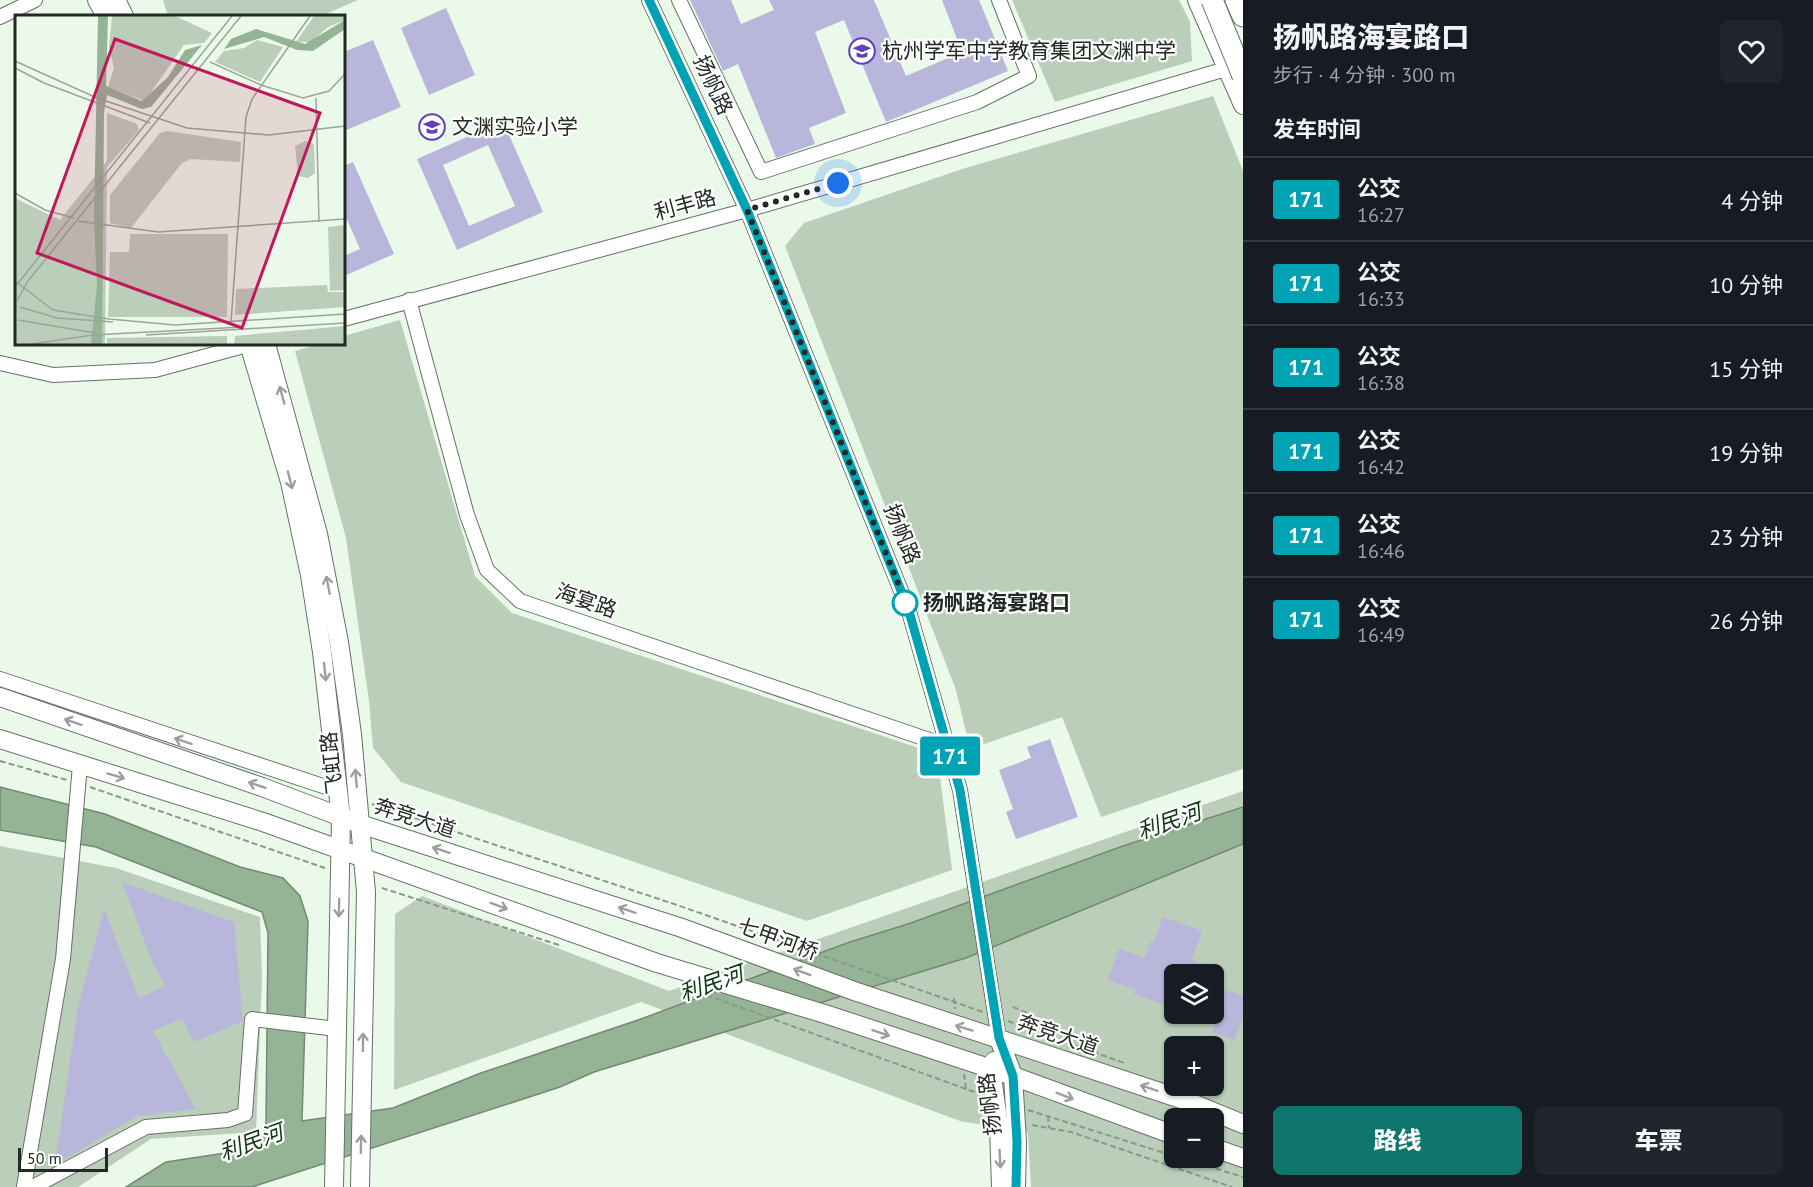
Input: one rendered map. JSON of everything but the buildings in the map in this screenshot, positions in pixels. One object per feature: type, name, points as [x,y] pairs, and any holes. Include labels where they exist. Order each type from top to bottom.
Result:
[{"type":"highway","points":[[1212,0],[1238,70]]},
{"type":"highway","points":[[1236,0],[1243,16]]},
{"type":"main road","points":[[97,0],[105,15]]},
{"type":"main road","points":[[116,0],[124,15]]},
{"type":"main road","points":[[1197,0],[1238,70],[1243,105]]},
{"type":"main road","name":"飞虹路","points":[[250,345],[290,482],[310,575],[322,652],[341,817],[334,1187]]},
{"type":"main road","name":"飞虹路","points":[[266,345],[318,534],[339,642],[352,734],[365,882],[360,1187]]},
{"type":"main road","name":"奔竞大道","points":[[0,697],[262,787],[360,824],[682,928]]},
{"type":"main road","points":[[0,739],[79,774],[341,849],[657,963],[825,1014],[1013,1076],[1164,1131]]},
{"type":"main road","name":"七甲河桥","points":[[682,928],[857,992]]},
{"type":"main road","name":"奔竞大道","points":[[857,992],[1187,1101],[1243,1124]]},
{"type":"main road","points":[[999,1038],[991,1070],[1001,1187]]},
{"type":"main road","name":"扬帆路","points":[[999,1038],[1013,1076],[1016,1187]]},
{"type":"main road","points":[[1224,1151],[1243,1158]]},
{"type":"street","points":[[0,16],[35,0]]},
{"type":"street","name":"扬帆路","points":[[649,0],[747,210],[908,608],[960,790],[999,1038]]},
{"type":"street","points":[[679,0],[761,172],[977,102],[1029,76],[999,0]]},
{"type":"street","name":"利丰路","points":[[345,319],[747,210],[1238,70]]},
{"type":"street","name":"海宴路","points":[[409,300],[467,515],[487,570],[520,601],[947,746]]},
{"type":"street","points":[[0,363],[53,375],[156,370],[246,345]]},
{"type":"street","points":[[0,679],[338,791]]},
{"type":"street","points":[[24,1187],[63,959],[79,774]]},
{"type":"street","points":[[33,1187],[146,1127],[228,1120],[245,1114],[252,1019],[337,1029]]},
{"type":"path","points":[[0,761],[79,774],[340,873]]},
{"type":"path","points":[[358,799],[688,909],[1132,1066]]},
{"type":"path","points":[[365,882],[564,947]]},
{"type":"path","points":[[698,992],[995,1100]]},
{"type":"path","points":[[1013,1007],[1033,1015]]},
{"type":"path","points":[[1015,1106],[1164,1153]]},
{"type":"path","points":[[1048,1116],[1048,1128]]},
{"type":"path","points":[[1026,1129],[1031,1125],[1071,1132],[1232,1187]]},
{"type":"path","points":[[1214,1168],[1243,1177]]},
{"type":"shaded area","points":[[163,0],[358,0],[323,15],[168,15]]},
{"type":"shaded area","points":[[1012,0],[1179,0],[1190,22],[1192,61],[1055,102]]},
{"type":"shaded area","points":[[1213,96],[1243,171],[1243,769],[1101,817],[1062,717],[970,749],[956,690],[785,246],[804,223],[962,169]]},
{"type":"shaded area","points":[[400,320],[475,576],[512,613],[937,754],[952,870],[807,921],[401,782],[373,748],[369,701],[346,538],[295,351],[316,345],[345,345],[345,336]]},
{"type":"shaded area","points":[[0,787],[105,814],[240,867],[283,878],[300,896],[308,921],[302,1121],[393,1108],[481,1073],[638,1020],[850,942],[908,924],[1123,846],[1243,807],[1243,844],[966,958],[594,1072],[560,1087],[252,1187],[126,1187],[166,1162],[252,1149],[260,1143],[266,1124],[268,933],[262,912],[96,847],[0,830]]},
{"type":"shaded area","points":[[1243,791],[1243,1187],[1031,1187],[1028,1133],[960,1121],[641,1002],[394,1090],[395,914],[422,896],[669,991]]},
{"type":"shaded area","points":[[0,846],[116,868],[260,917],[262,978],[256,1132],[151,1139],[78,1187],[0,1187]]},
{"type":"bus line","name":"171","points":[[649,0],[747,210],[908,608],[960,790],[999,1038],[1013,1076],[1017,1142],[1016,1187]]},
{"type":"place","name":"杭州学军中学教育集团文渊中学","points":[[862,51]]},
{"type":"place","name":"文渊实验小学","points":[[432,127]]},
{"type":"place","name":"扬帆路海宴路口","points":[[905,603]]},
{"type":"route","points":[[838,183],[747,210],[908,608],[905,603]]},
{"type":"water label","name":"利民河","points":[[1169,821]]},
{"type":"water label","name":"利民河","points":[[711,983]]},
{"type":"water label","name":"利民河","points":[[251,1142]]}]
